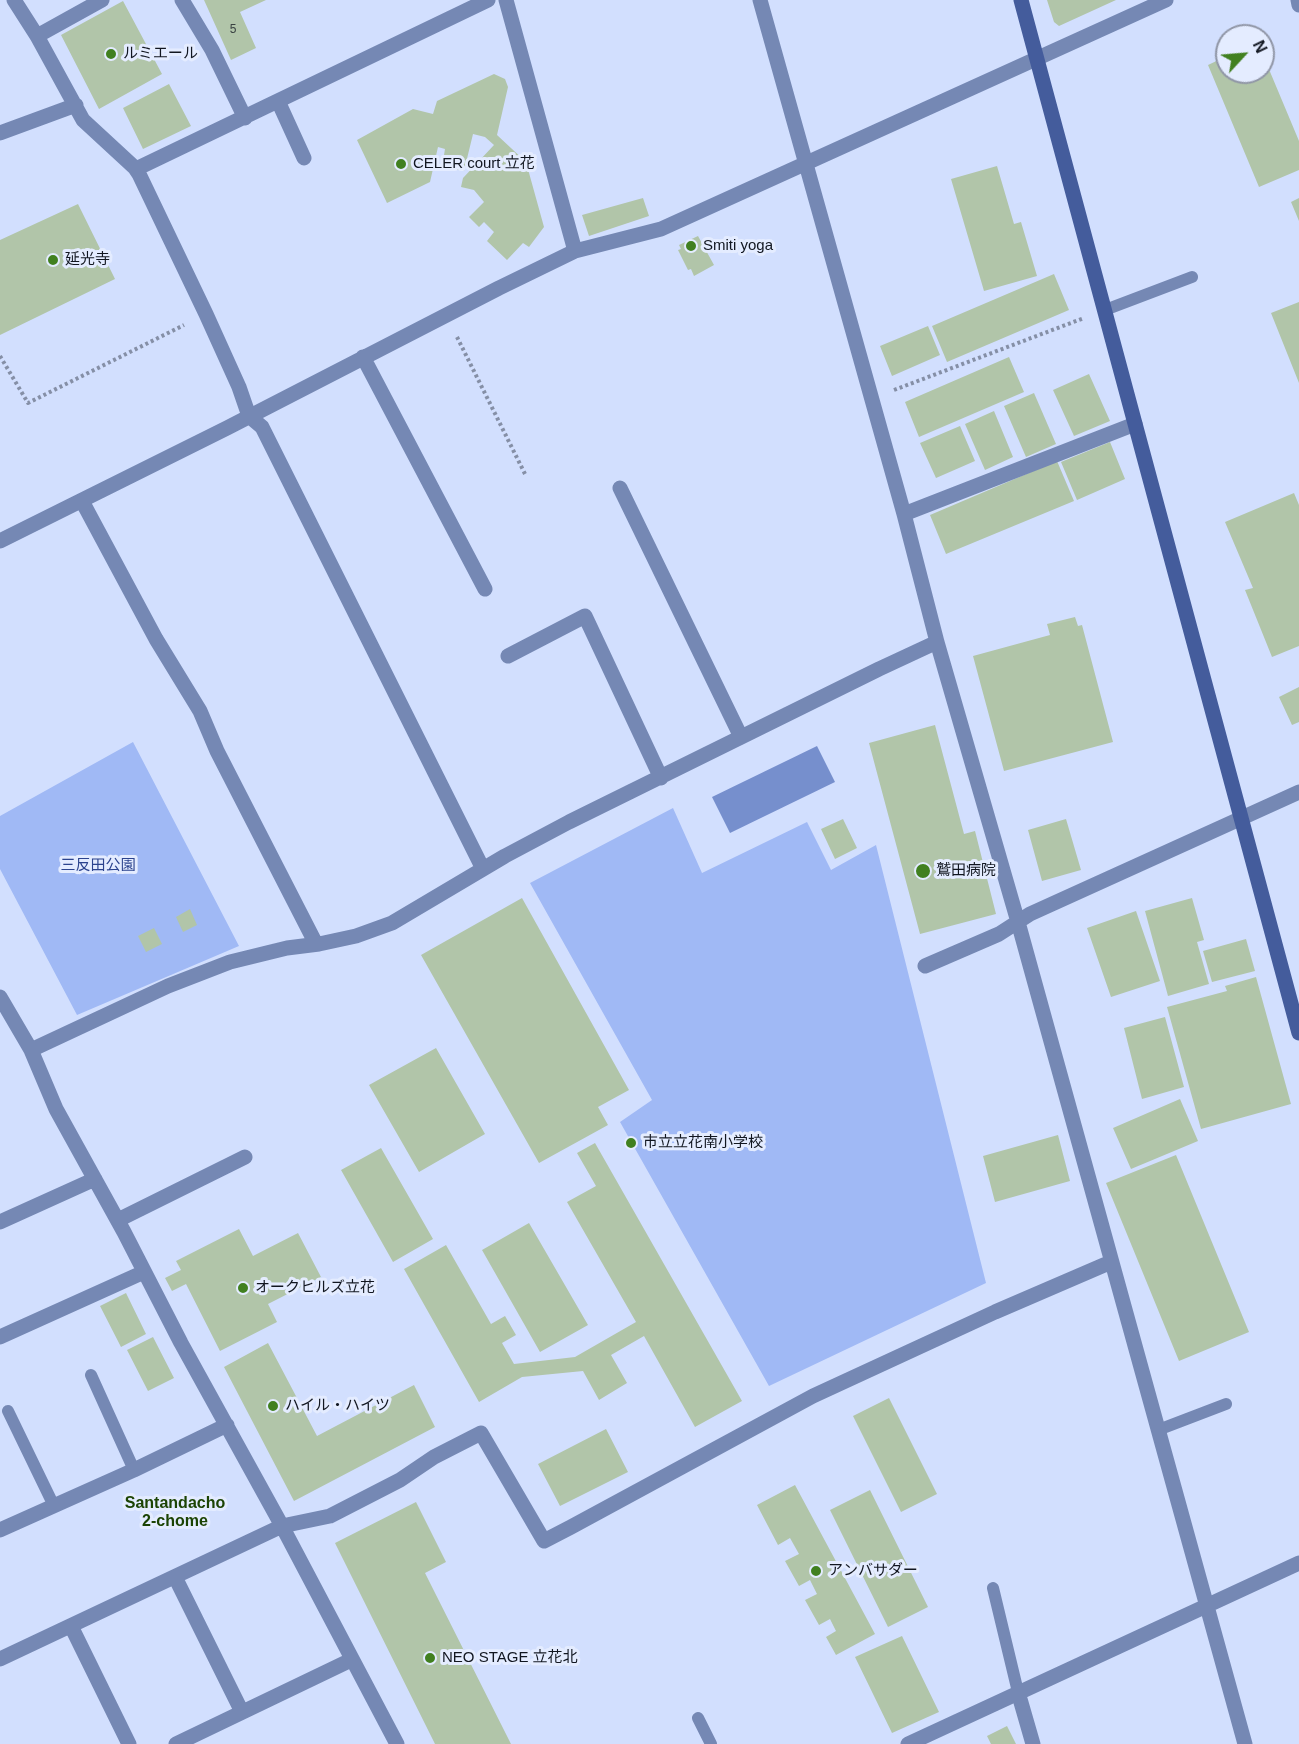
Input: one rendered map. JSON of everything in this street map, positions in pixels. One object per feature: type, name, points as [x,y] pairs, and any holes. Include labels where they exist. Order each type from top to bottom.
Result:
[{"type":"street","points":[[14,0],[83,120],[136,169],[206,314],[239,387],[249,416],[262,427],[483,869]]},
{"type":"street","points":[[36,36],[102,0]]},
{"type":"street","points":[[182,0],[212,50],[245,118]]},
{"type":"street","points":[[136,169],[488,0]]},
{"type":"street","points":[[506,0],[575,251]]},
{"type":"street","points":[[760,0],[1245,1744]]},
{"type":"street","points":[[1021,0],[1299,1033]]},
{"type":"street","points":[[0,541],[575,251],[661,229],[1166,0]]},
{"type":"street","points":[[1298,0],[1299,5]]},
{"type":"street","points":[[278,101],[304,158]]},
{"type":"street","points":[[0,134],[76,105]]},
{"type":"street","points":[[363,357],[485,589]]},
{"type":"street","points":[[904,514],[1135,424]]},
{"type":"street","points":[[620,488],[741,737]]},
{"type":"street","points":[[82,501],[156,639],[200,711],[217,752],[316,944]]},
{"type":"street","points":[[508,656],[585,616],[661,778]]},
{"type":"street","points":[[32,1050],[168,986],[230,962],[287,948],[356,936],[392,923],[483,869],[569,822],[937,642]]},
{"type":"street","points":[[924,966],[999,934],[1030,914],[1299,792]]},
{"type":"street","points":[[0,997],[32,1050],[56,1109],[282,1526],[396,1744]]},
{"type":"street","points":[[118,1220],[245,1157]]},
{"type":"street","points":[[0,1222],[95,1179]]},
{"type":"street","points":[[0,1659],[282,1526],[330,1516],[400,1480],[434,1457],[481,1433],[544,1541],[813,1396],[995,1312],[1111,1262]]},
{"type":"street","points":[[0,1337],[144,1272]]},
{"type":"street","points":[[0,1530],[227,1425]]},
{"type":"street","points":[[908,1744],[1299,1563]]},
{"type":"street","points":[[175,1577],[242,1712]]},
{"type":"street","points":[[71,1626],[129,1744]]},
{"type":"street","points":[[176,1744],[351,1660]]},
{"type":"street","points":[[1018,1692],[1033,1744]]},
{"type":"lane","points":[[1105,310],[1192,277]]},
{"type":"lane","points":[[91,1375],[134,1470]]},
{"type":"lane","points":[[1158,1430],[1226,1404]]},
{"type":"lane","points":[[9,1411],[54,1506]]},
{"type":"lane","points":[[993,1588],[1018,1692]]},
{"type":"lane","points":[[698,1719],[711,1744]]},
{"type":"path","points":[[871,398],[1105,310]]},
{"type":"path","points":[[0,356],[27,403],[206,314]]},
{"type":"path","points":[[446,315],[525,474]]},
{"type":"green space","name":"三反田公園","points":[[133,742],[239,946],[77,1015],[0,869],[0,816]]},
{"type":"green space","points":[[673,808],[702,873],[807,822],[831,870],[876,845],[986,1283],[769,1386],[620,1122],[652,1100],[530,883]]},
{"type":"shaded area","points":[[817,746],[835,782],[730,833],[712,797]]},
{"type":"building","points":[[204,0],[266,0],[240,12],[256,48],[231,60]]},
{"type":"building","points":[[1047,0],[1116,0],[1059,26],[1054,22]]},
{"type":"building","name":"ルミエール","points":[[123,1],[162,74],[99,109],[61,35]]},
{"type":"building","points":[[1215,62],[1215,82],[1208,65]]},
{"type":"building","name":"CELER court 立花","points":[[494,74],[505,79],[508,87],[497,135],[526,162],[544,227],[529,247],[523,243],[507,260],[487,241],[494,232],[484,222],[479,227],[469,217],[484,202],[474,190],[461,187],[463,178],[494,145],[485,137],[473,134],[464,171],[442,167],[445,149],[438,147],[430,182],[387,203],[357,140],[413,109],[433,114],[437,101]]},
{"type":"building","points":[[169,84],[191,126],[143,149],[123,108]]},
{"type":"building","points":[[1216,84],[1275,84],[1299,141],[1299,170],[1259,187]]},
{"type":"building","points":[[997,166],[1014,224],[1021,222],[1037,276],[984,291],[951,179]]},
{"type":"building","points":[[643,198],[649,216],[589,236],[582,215]]},
{"type":"building","points":[[1299,198],[1299,221],[1291,202]]},
{"type":"building","name":"延光寺","points":[[78,204],[115,279],[0,335],[0,240]]},
{"type":"building","points":[[698,236],[714,265],[694,276],[691,269],[688,270],[678,250],[681,249],[679,245]]},
{"type":"building","points":[[1054,274],[1069,310],[947,362],[932,326]]},
{"type":"building","points":[[1299,302],[1299,383],[1271,313]]},
{"type":"building","points":[[928,326],[940,355],[892,376],[880,346]]},
{"type":"building","points":[[1009,357],[1024,392],[919,437],[905,402]]},
{"type":"building","points":[[1089,374],[1110,421],[1074,436],[1053,390]]},
{"type":"building","points":[[1034,393],[1056,444],[1026,457],[1004,406]]},
{"type":"building","points":[[994,411],[1013,457],[985,470],[965,424]]},
{"type":"building","points":[[960,426],[975,461],[936,478],[920,443]]},
{"type":"building","points":[[1110,442],[1125,479],[1077,500],[1061,462]]},
{"type":"building","points":[[1057,461],[1074,501],[946,554],[930,515]]},
{"type":"building","points":[[1294,493],[1299,505],[1299,646],[1272,657],[1245,590],[1253,588],[1225,522]]},
{"type":"building","points":[[1075,617],[1078,626],[1082,625],[1113,742],[1004,771],[973,656],[1050,635],[1047,624]]},
{"type":"building","points":[[1299,687],[1299,722],[1292,725],[1279,697]]},
{"type":"building","points":[[935,725],[964,834],[975,831],[996,914],[920,934],[869,743]]},
{"type":"building","points":[[843,819],[857,848],[835,859],[821,829]]},
{"type":"building","points":[[1066,819],[1081,870],[1042,881],[1028,830]]},
{"type":"building","points":[[522,898],[629,1090],[598,1107],[608,1125],[539,1163],[421,955]]},
{"type":"building","points":[[1192,898],[1204,940],[1197,942],[1209,984],[1168,996],[1145,911]]},
{"type":"building","points":[[190,909],[197,925],[183,932],[176,917]]},
{"type":"building","points":[[1136,911],[1160,981],[1111,997],[1087,928]]},
{"type":"building","points":[[154,928],[162,944],[146,952],[138,936]]},
{"type":"building","points":[[1246,939],[1255,971],[1212,982],[1203,951]]},
{"type":"building","points":[[1256,977],[1291,1104],[1201,1129],[1167,1007],[1227,991],[1225,986]]},
{"type":"building","points":[[1165,1017],[1184,1087],[1142,1099],[1124,1028]]},
{"type":"building","points":[[436,1048],[485,1134],[419,1172],[369,1085]]},
{"type":"building","points":[[1180,1099],[1198,1141],[1131,1169],[1113,1128]]},
{"type":"building","points":[[1058,1135],[1070,1181],[995,1202],[983,1156]]},
{"type":"building","points":[[595,1143],[742,1401],[695,1427],[644,1336],[611,1355],[627,1383],[599,1400],[583,1371],[522,1377],[479,1402],[404,1269],[446,1245],[491,1324],[505,1316],[516,1335],[502,1343],[514,1364],[575,1357],[636,1322],[567,1202],[596,1186],[577,1153]]},
{"type":"building","points":[[381,1148],[433,1239],[393,1262],[341,1170]]},
{"type":"building","points":[[1176,1155],[1249,1332],[1179,1361],[1106,1183]]},
{"type":"building","points":[[529,1223],[588,1325],[540,1352],[482,1250]]},
{"type":"building","name":"オークヒルズ立花","points":[[239,1229],[253,1256],[298,1233],[321,1277],[268,1304],[277,1322],[220,1351],[186,1284],[172,1291],[165,1278],[181,1270],[176,1261]]},
{"type":"building","points":[[126,1293],[146,1334],[121,1347],[100,1306]]},
{"type":"building","points":[[153,1337],[174,1378],[148,1391],[127,1350]]},
{"type":"building","name":"ハイル・ハイツ","points":[[268,1343],[317,1436],[414,1385],[435,1427],[294,1501],[224,1367]]},
{"type":"building","points":[[889,1398],[937,1494],[901,1512],[853,1416]]},
{"type":"building","points":[[606,1429],[628,1472],[560,1506],[538,1464]]},
{"type":"building","name":"アンバサダー","points":[[795,1485],[875,1634],[836,1655],[826,1637],[836,1631],[830,1619],[819,1625],[805,1600],[817,1594],[810,1580],[799,1586],[785,1561],[799,1554],[790,1538],[778,1545],[757,1505]]},
{"type":"building","points":[[870,1490],[928,1607],[888,1627],[830,1510]]},
{"type":"building","name":"NEO STAGE 立花北","points":[[416,1502],[446,1562],[425,1573],[511,1744],[435,1744],[335,1543]]},
{"type":"building","points":[[902,1636],[939,1712],[892,1733],[855,1657]]},
{"type":"building","points":[[1007,1726],[1016,1744],[991,1744],[987,1736]]},
{"type":"place","name":"ルミエール","points":[[111,54]]},
{"type":"place","name":"CELER court 立花","points":[[401,164]]},
{"type":"place","name":"Smiti yoga","points":[[691,246]]},
{"type":"place","name":"延光寺","points":[[53,260]]},
{"type":"place","name":"鷲田病院","points":[[923,871]]},
{"type":"place","name":"市立立花南小学校","points":[[631,1143]]},
{"type":"place","name":"オークヒルズ立花","points":[[243,1288]]},
{"type":"place","name":"ハイル・ハイツ","points":[[273,1406]]},
{"type":"place","name":"アンバサダー","points":[[816,1571]]},
{"type":"place","name":"NEO STAGE 立花北","points":[[430,1658]]},
{"type":"district","name":"Santandacho 2-chome","points":[[175,1513]]}]
